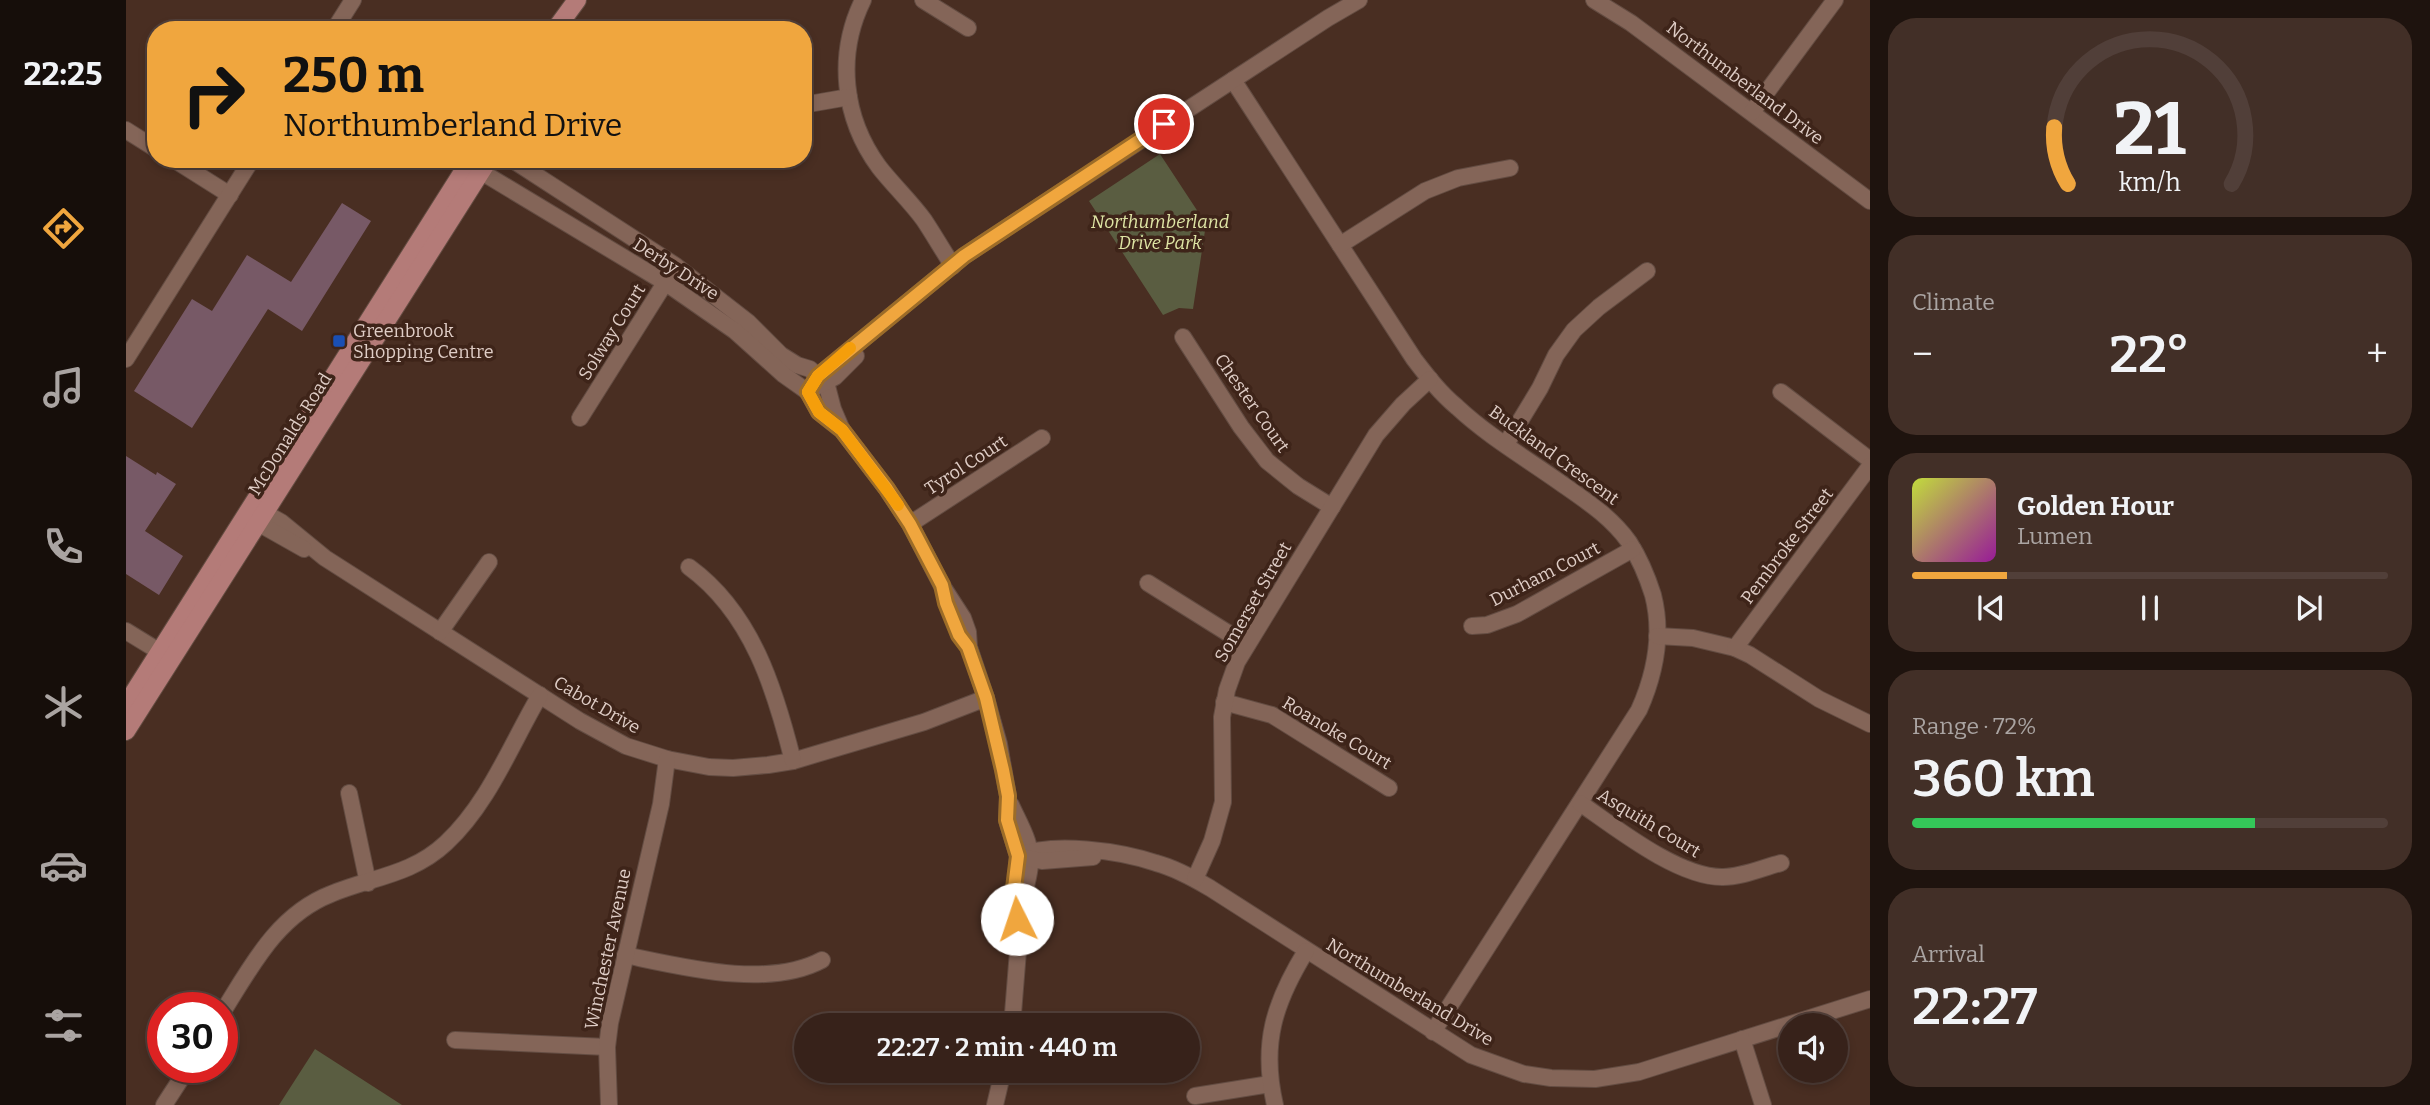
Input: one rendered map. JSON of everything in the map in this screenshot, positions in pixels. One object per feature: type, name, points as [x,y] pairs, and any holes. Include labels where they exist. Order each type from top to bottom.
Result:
[{"type":"main road","points":[[562,21],[576,3]]},
{"type":"main road","points":[[569,21],[576,3]]},
{"type":"main road","name":"McDonalds Road","points":[[126,705],[166,655],[258,515],[475,168]]},
{"type":"main road","name":"McDonalds Road","points":[[126,731],[166,655]]},
{"type":"street","points":[[340,21],[353,0]]},
{"type":"street","points":[[863,0],[848,41],[846,77],[854,119],[869,152],[958,261]]},
{"type":"street","points":[[923,0],[968,28]]},
{"type":"street","points":[[808,392],[853,345],[958,261],[1359,0]]},
{"type":"street","name":"Northumberland Drive","points":[[1594,0],[1612,4],[1870,201]]},
{"type":"street","points":[[1752,112],[1835,0]]},
{"type":"street","name":"Buckland Crescent","points":[[1233,80],[1430,379],[1458,408],[1592,505],[1618,528],[1642,565],[1654,601],[1657,636],[1652,674],[1639,710],[1433,1032]]},
{"type":"street","points":[[812,103],[849,97]]},
{"type":"street","points":[[126,130],[147,143]]},
{"type":"street","points":[[1340,245],[1425,191],[1458,178],[1510,167]]},
{"type":"street","points":[[187,168],[230,195]]},
{"type":"street","points":[[126,359],[246,168]]},
{"type":"street","name":"Derby Drive","points":[[484,168],[735,331],[808,392],[819,412],[842,430],[910,524],[942,585],[959,635],[968,647],[988,702],[1008,796],[1007,820],[1026,856],[1013,1013]]},
{"type":"street","name":"Derby Drive","points":[[526,168],[676,266],[748,322],[781,355],[821,379],[842,430]]},
{"type":"street","name":"Solway Court","points":[[580,418],[676,266]]},
{"type":"street","points":[[1506,444],[1569,336],[1592,313],[1647,271]]},
{"type":"street","name":"Chester Court","points":[[1183,337],[1262,454],[1297,486],[1332,507]]},
{"type":"street","name":"Somerset Street","points":[[1195,879],[1212,841],[1223,802],[1221,737],[1224,702],[1231,677],[1247,645],[1387,420],[1430,379]]},
{"type":"street","points":[[1781,392],[1870,460]]},
{"type":"street","name":"Tyrol Court","points":[[910,524],[1042,438]]},
{"type":"street","name":"Pembroke Street","points":[[1735,648],[1870,466]]},
{"type":"street","name":"Cabot Drive","points":[[258,515],[281,522],[325,558],[606,736],[672,761],[733,768],[793,761],[988,702]]},
{"type":"street","name":"Durham Court","points":[[1472,626],[1487,625],[1517,614],[1633,549]]},
{"type":"street","points":[[440,632],[489,562]]},
{"type":"street","points":[[690,567],[721,594],[751,640],[773,690],[793,761]]},
{"type":"street","points":[[1148,583],[1247,645]]},
{"type":"street","points":[[126,631],[166,655]]},
{"type":"street","points":[[1657,636],[1693,638],[1735,648],[1819,699],[1870,724]]},
{"type":"street","points":[[235,992],[261,952],[284,924],[299,912],[321,898],[411,867],[446,844],[473,811],[514,745],[529,729],[544,698]]},
{"type":"street","name":"Roanoke Court","points":[[1224,702],[1272,715],[1389,788]]},
{"type":"street","name":"Winchester Avenue","points":[[609,1105],[607,1047],[610,1023],[672,761]]},
{"type":"street","points":[[349,793],[368,883]]},
{"type":"street","name":"Asquith Court","points":[[1580,803],[1671,862],[1699,875],[1734,876],[1781,863]]},
{"type":"street","name":"Northumberland Drive","points":[[1026,856],[1055,861],[1110,854],[1156,863],[1195,879],[1471,1055],[1524,1074],[1573,1080],[1616,1077],[1870,999]]},
{"type":"street","points":[[1275,1105],[1270,1084],[1269,1050],[1275,1012],[1306,951]]},
{"type":"street","points":[[625,955],[707,970],[751,973],[798,971],[822,960]]},
{"type":"street","points":[[1742,1039],[1763,1105]]},
{"type":"street","points":[[455,1040],[607,1047]]},
{"type":"street","points":[[164,1105],[178,1083]]},
{"type":"street","points":[[995,1105],[1000,1083]]},
{"type":"street","points":[[1195,1096],[1270,1084]]},
{"type":"green space","name":"Northumberland Drive Park","points":[[1160,154],[1206,224],[1193,309],[1179,308],[1163,315],[1089,201]]},
{"type":"green space","points":[[315,1049],[402,1105],[279,1105]]},
{"type":"building","points":[[342,203],[371,221],[302,331],[268,309],[192,428],[134,391],[192,299],[212,311],[247,255],[291,282]]},
{"type":"building","points":[[126,456],[176,484],[145,531],[183,556],[159,595],[126,574]]},
{"type":"slow traffic","points":[[850,348],[818,376],[808,392],[819,412],[842,430],[898,505]]},
{"type":"place","name":"Greenbrook Shopping Centre","points":[[339,341]]},
{"type":"route","points":[[1017,919],[1014,888],[1018,856],[1007,820],[1008,796],[999,744],[968,647],[959,635],[942,585],[910,524],[842,430],[819,412],[808,392],[818,376],[853,345],[964,256],[1164,124]]}]
